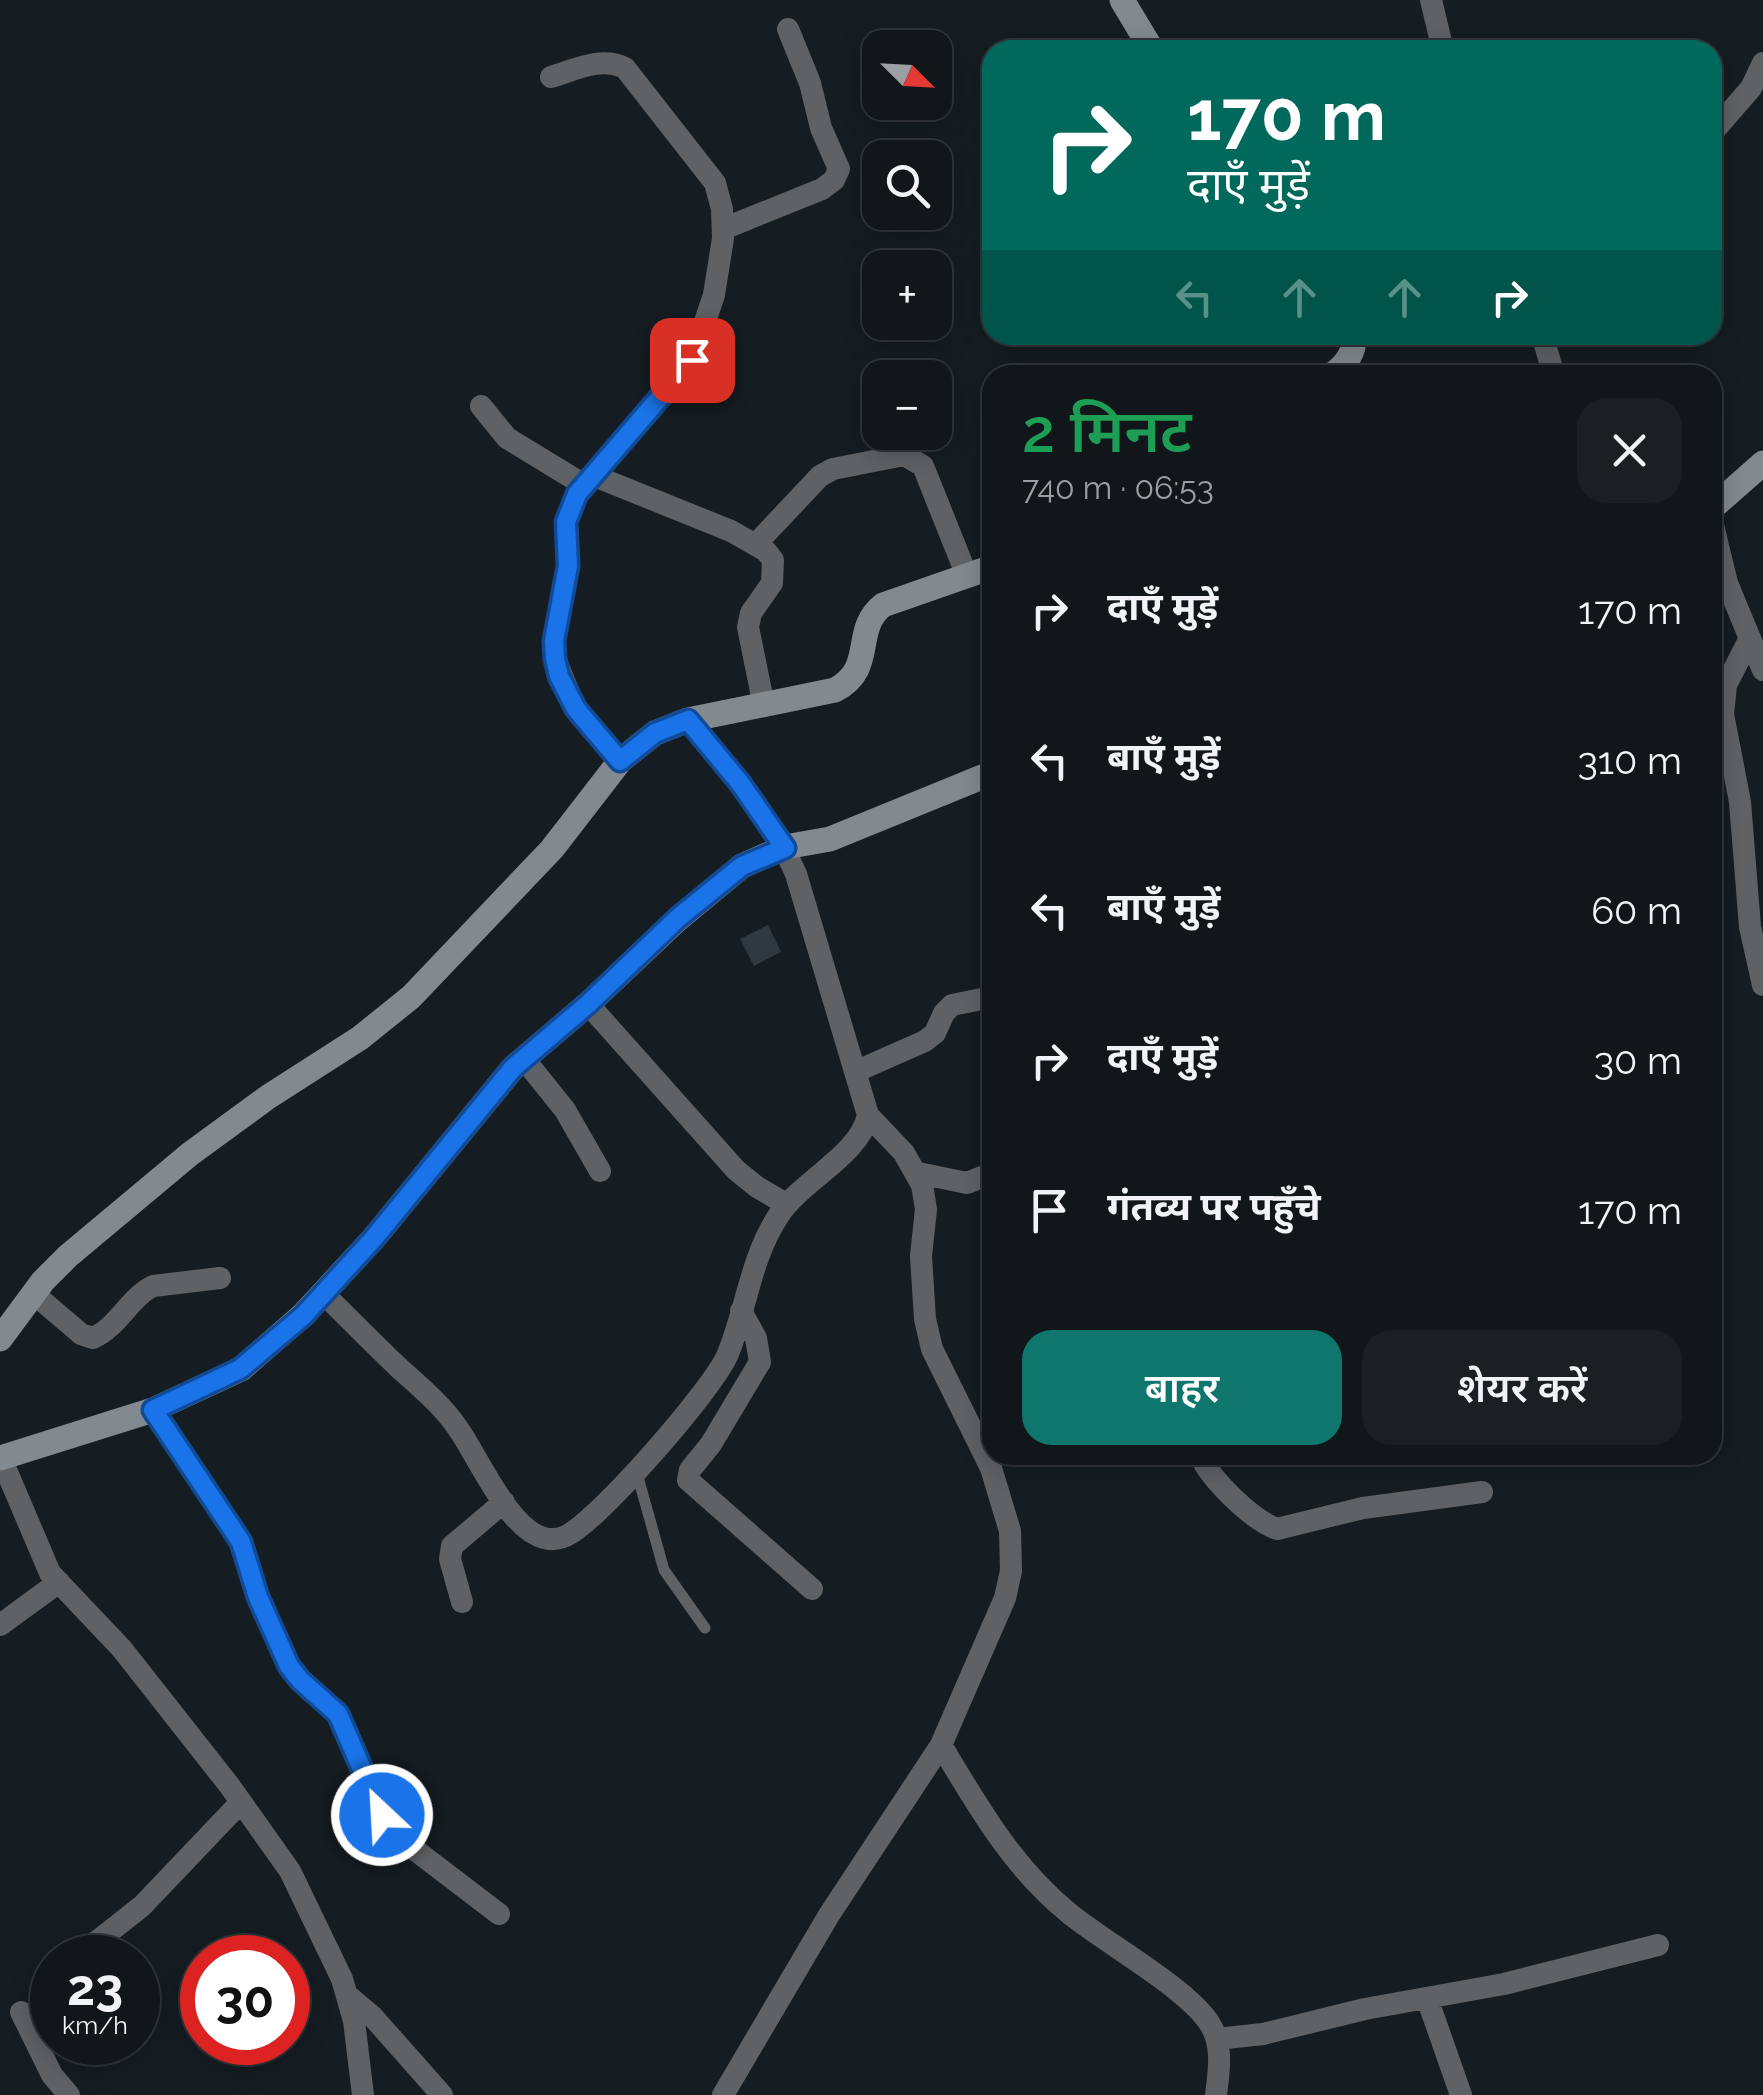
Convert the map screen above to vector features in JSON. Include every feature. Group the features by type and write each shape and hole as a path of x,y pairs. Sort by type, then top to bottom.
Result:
{"street":[{"path":"1122,0 1146,40"},
{"path":"1431,0 1441,40"},
{"path":"723,230 822,189 834,180 839,169 788,29"},
{"path":"550,77 600,62 625,68 715,184 722,208 723,230 714,295 692,360 588,480 569,507 566,522 568,566 554,641 555,659 576,709 620,761"},
{"path":"1722,121 1751,88 1763,63"},
{"path":"481,406 507,438 588,480 766,550 773,560 772,583 751,613 748,627 764,706"},
{"path":"756,544 820,476 833,469 904,455 923,466 967,576"},
{"path":"1722,499 1763,464"},
{"path":"1722,562 1763,670"},
{"path":"0,1340 34,1293 68,1256 190,1154 268,1097 360,1038 412,997 552,850 620,761 655,733 688,720 824,693 848,682 857,673 872,614 883,605 982,571"},
{"path":"1750,638 1726,685 1723,714 1740,802 1750,928 1763,985"},
{"path":"323,1293 443,1410 524,1527 553,1539 581,1525 710,1386 727,1355 755,1263 786,1204 855,1142 868,1115 785,848 740,783 688,720"},
{"path":"363,2095 347,1995 322,1932 290,1871 122,1648 58,1582 38,1550 0,1458 153,1410 240,1369 303,1316 524,1059 678,918 742,866 785,848 830,839 982,777"},
{"path":"857,1071 925,1042 952,1005 982,999"},
{"path":"588,1004 734,1167 756,1188 786,1204"},
{"path":"524,1059 566,1110 600,1171"},
{"path":"868,1115 918,1173 926,1209 922,1294 932,1348 982,1450"},
{"path":"918,1173 958,1182 982,1180"},
{"path":"34,1293 81,1334 93,1338 153,1286 220,1278"},
{"path":"741,1311 756,1338 760,1362 711,1444 690,1470 688,1480 812,1590"},
{"path":"153,1410 241,1542 258,1597 289,1666 338,1714 382,1815 402,1840 499,1914"},
{"path":"723,2095 829,1916 941,1745 1005,1598 1012,1555 1010,1531 990,1465"},
{"path":"1207,1465 1221,1485 1265,1524 1277,1529 1363,1508 1482,1492"},
{"path":"462,1602 450,1559 452,1546 504,1502"},
{"path":"0,1624 58,1582"},
{"path":"941,1745 992,1830 1030,1878 1102,1940 1192,2004 1209,2022 1221,2062 1216,2095"},
{"path":"105,1935 142,1906 241,1802"},
{"path":"1217,2039 1263,2034 1365,2009 1504,1984 1658,1945"},
{"path":"347,1995 373,2017 442,2095"},
{"path":"1427,1998 1461,2095"},
{"path":"20,2012 52,2075 69,2095"}],"lane":[{"path":"636,1470 664,1570 705,1628"}],"building":[{"path":"768,925 781,952 754,966 740,939"}],"route":[{"path":"382,1815 338,1714 289,1666 258,1597 241,1542 153,1410 240,1369 303,1316 416,1189 513,1068 588,1004 678,918 742,866 785,848 740,783 688,720 655,733 620,761 576,709 555,659 554,641 568,566 569,507 613,448 653,408 692,360"}]}
